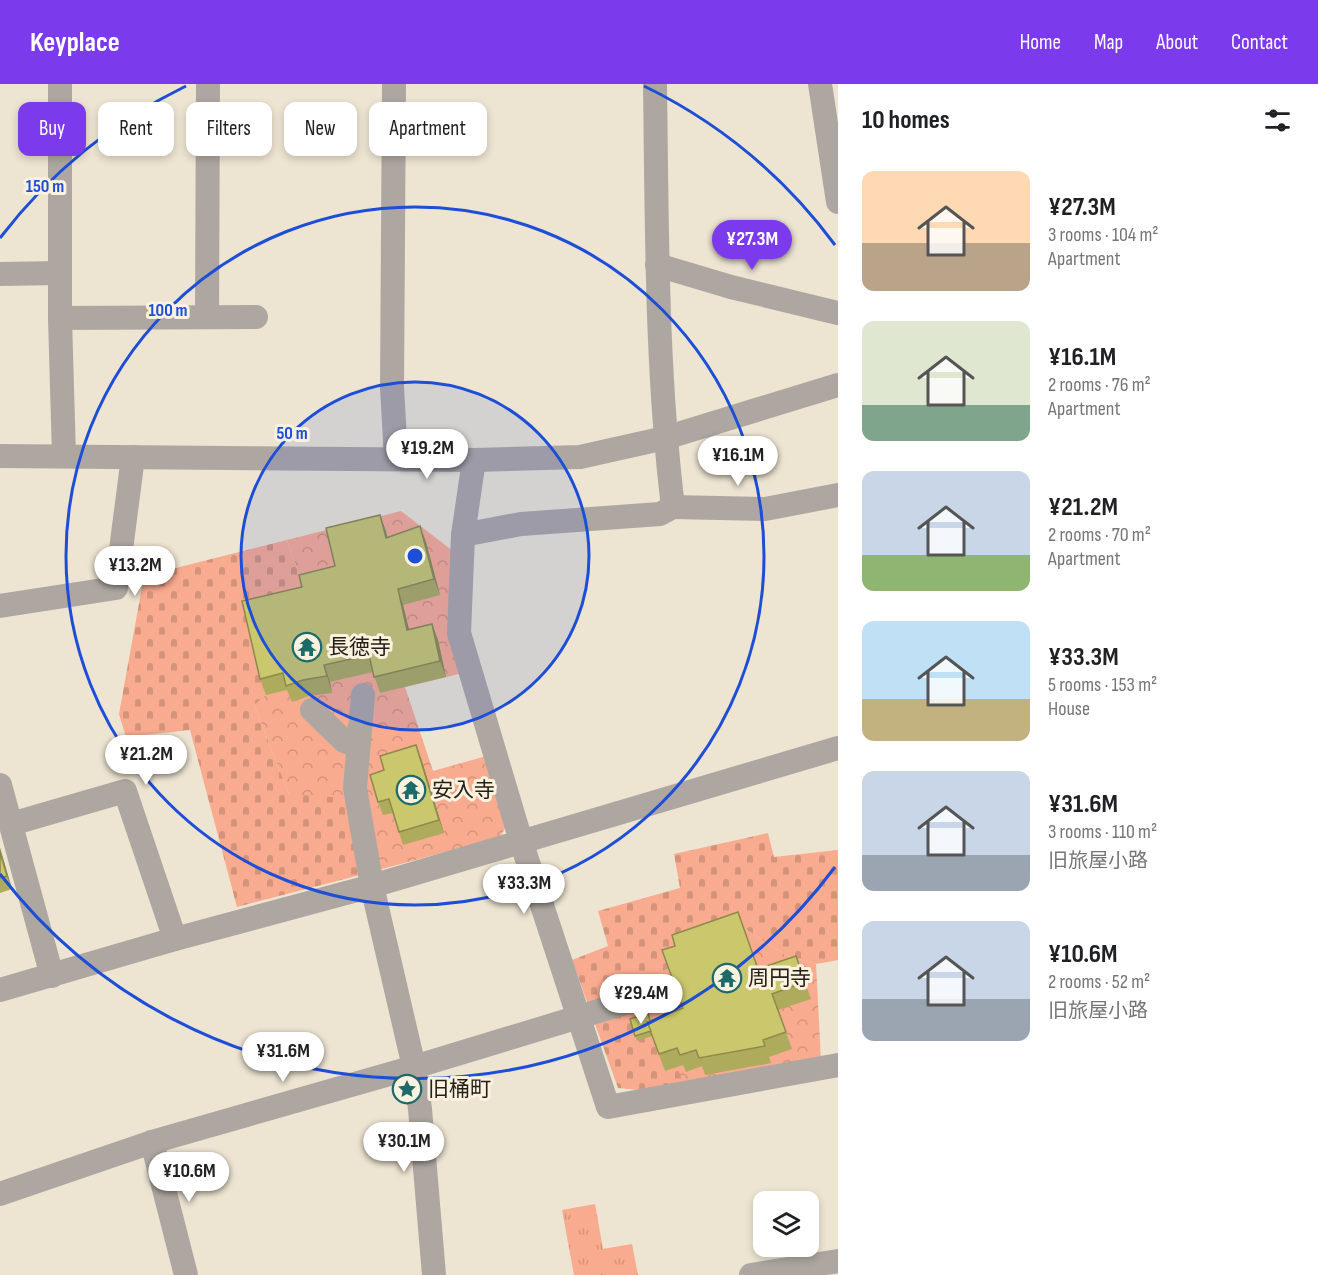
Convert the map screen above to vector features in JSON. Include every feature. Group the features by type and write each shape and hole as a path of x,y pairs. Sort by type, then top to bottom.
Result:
{"street":[{"path":"60,84 60,318 64,456"},
{"path":"207,317 208,84"},
{"path":"394,84 393,387 396,459"},
{"path":"656,84 657,265 665,438 674,507"},
{"path":"820,84 838,202"},
{"path":"657,265 731,287 838,313"},
{"path":"0,274 60,273"},
{"path":"60,318 256,317"},
{"path":"0,456 474,460 580,457 665,438 838,385"},
{"path":"0,606 116,588 133,457"},
{"path":"474,460 463,535 459,633 521,841 608,1107 838,1065"},
{"path":"463,535 521,524 660,514 674,507 765,509 838,495"},
{"path":"363,695 355,788 372,886 414,1067 420,1109 434,1275"},
{"path":"312,710 344,741 358,746"},
{"path":"0,990 175,939 372,886 838,748"},
{"path":"0,785 52,976"},
{"path":"10,824 125,791 175,939"},
{"path":"0,1194 152,1143 658,993"},
{"path":"152,1143 186,1275"},
{"path":"751,1275 838,1261"}],"green space":[{"path":"401,511 462,558 463,673 405,687 433,771 490,755 508,823 500,837 364,874 289,794 254,705 305,591 287,540"},
{"path":"287,540 305,591 248,617 266,695 254,705 289,794 344,798 364,874 237,907 190,730 126,737 119,714 144,576"},
{"path":"768,833 774,857 838,850 838,960 816,964 787,956 744,928 649,979 667,1033 665,1071 678,1069 683,1084 649,1091 618,1088 572,960 608,946 598,911 680,888 674,854"},
{"path":"744,928 787,956 816,964 821,1061 683,1084 665,1071 649,979"},
{"path":"595,1204 603,1249 632,1244 638,1275 574,1275 562,1210"}],"building":[{"path":"380,515 386,538 420,526 434,579 398,589 407,630 432,624 440,661 374,677 369,655 324,665 327,676 303,680 286,686 283,673 260,679 242,601 302,587 299,575 335,566 326,528"},
{"path":"416,745 439,820 399,832 389,799 378,802 370,775 384,770 380,756"},
{"path":"0,852 7,876 0,878"},
{"path":"738,912 758,969 796,956 805,982 772,994 786,1032 763,1040 765,1046 699,1058 696,1050 680,1055 677,1048 659,1054 647,1022 683,1008 662,950 675,946 672,935"},
{"path":"648,1013 650,1021 647,1022 651,1031 635,1036 630,1019"}],"place":[{"name":"長徳寺","path":"307,647"},
{"name":"安入寺","path":"411,790"},
{"name":"周円寺","path":"727,978"},
{"name":"旧桶町","path":"407,1089"}]}
